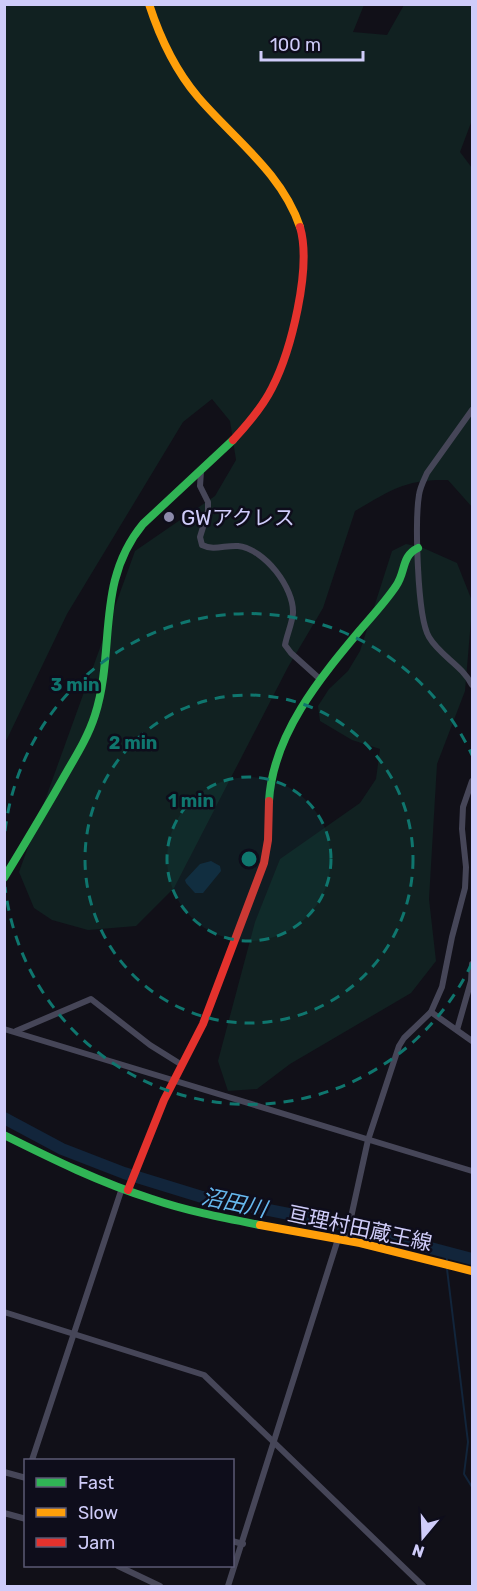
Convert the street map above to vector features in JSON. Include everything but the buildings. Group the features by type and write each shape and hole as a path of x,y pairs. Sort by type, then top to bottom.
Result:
{"street":[{"path":"4,878 56,792 95,715 103,680 112,590 118,564 131,540 152,515 201,471 254,416 272,389 287,352 302,279 304,247 301,227 291,203 276,182 197,96 179,72 163,42 149,4"},
{"path":"472,410 422,483 419,495 418,548 425,630 431,640 464,672 472,685"},
{"path":"201,471 200,486 208,502 208,511 200,537 202,545 208,548 238,546 252,550 280,575 292,603 293,615 285,645 321,680"},
{"path":"33,1459 73,1334 125,1189 156,1118 203,1024 264,863 267,853 269,793 282,744 321,680 401,580 406,555 409,551 418,548"},
{"path":"228,1587 273,1443 342,1239 368,1140 399,1046 404,1038 431,1012 442,987 452,937 462,903 466,867 462,829 463,807 472,781"},
{"path":"457,1030 471,981 472,964"},
{"path":"14,1032 91,999 142,1040 182,1065"},
{"path":"431,1012 472,1041"},
{"path":"4,1029 472,1171"},
{"name":"亘理村田蔵王線","path":"4,1135 125,1189 199,1213 342,1239 472,1271"},
{"path":"4,1312 204,1375 423,1587"},
{"path":"4,1472 24,1477"},
{"path":"4,1513 24,1519"},
{"path":"234,1542 243,1544"},
{"path":"120,1567 160,1587"}],"shaded area":[{"path":"5,5 364,5 353,32 387,35 404,5 472,5 472,120 460,152 472,168 472,507 448,480 433,480 399,487 355,511 323,608 288,667 174,888 136,926 88,930 52,920 34,908 19,872 135,551 215,496 236,460 230,421 212,399 183,422 67,614 5,741"},
{"path":"406,544 421,547 457,563 472,601 465,691 437,764 429,899 436,961 411,993 290,1064 257,1089 228,1091 218,1061 255,922 280,859 360,803 376,779 380,749 352,740 320,721 318,706 329,689 348,671 360,651 392,551"}],"water":[{"path":"211,861 220,866 221,871 203,893 195,893 185,880 200,864"}],"waterway":[{"name":"沼田川","path":"4,1118 62,1149 124,1173 202,1197 340,1224 472,1259"},
{"name":"沼田川","path":"446,1252 447,1260"},
{"path":"447,1269 468,1442 464,1474 472,1487"}],"traffic: fast":[{"path":"4,878 93,722 105,665 112,593 118,569 128,546 143,524 233,440"},
{"path":"269,801 272,776 279,753 301,708 330,667 392,592 399,581 406,560 418,548"},
{"path":"4,1135 77,1170 133,1193 192,1211 260,1225"}],"traffic: slow":[{"path":"149,4 163,41 182,76 198,97 269,173 282,190 300,227"},
{"path":"260,1225 360,1243 472,1271"}],"traffic: jam":[{"path":"233,440 254,416 268,395 286,353 298,309 301,286 303,244 300,227"},
{"path":"128,1190 164,1100 203,1024 264,863 268,840 269,801"}],"place":[{"name":"GWアクレス","path":"169,517"}]}
